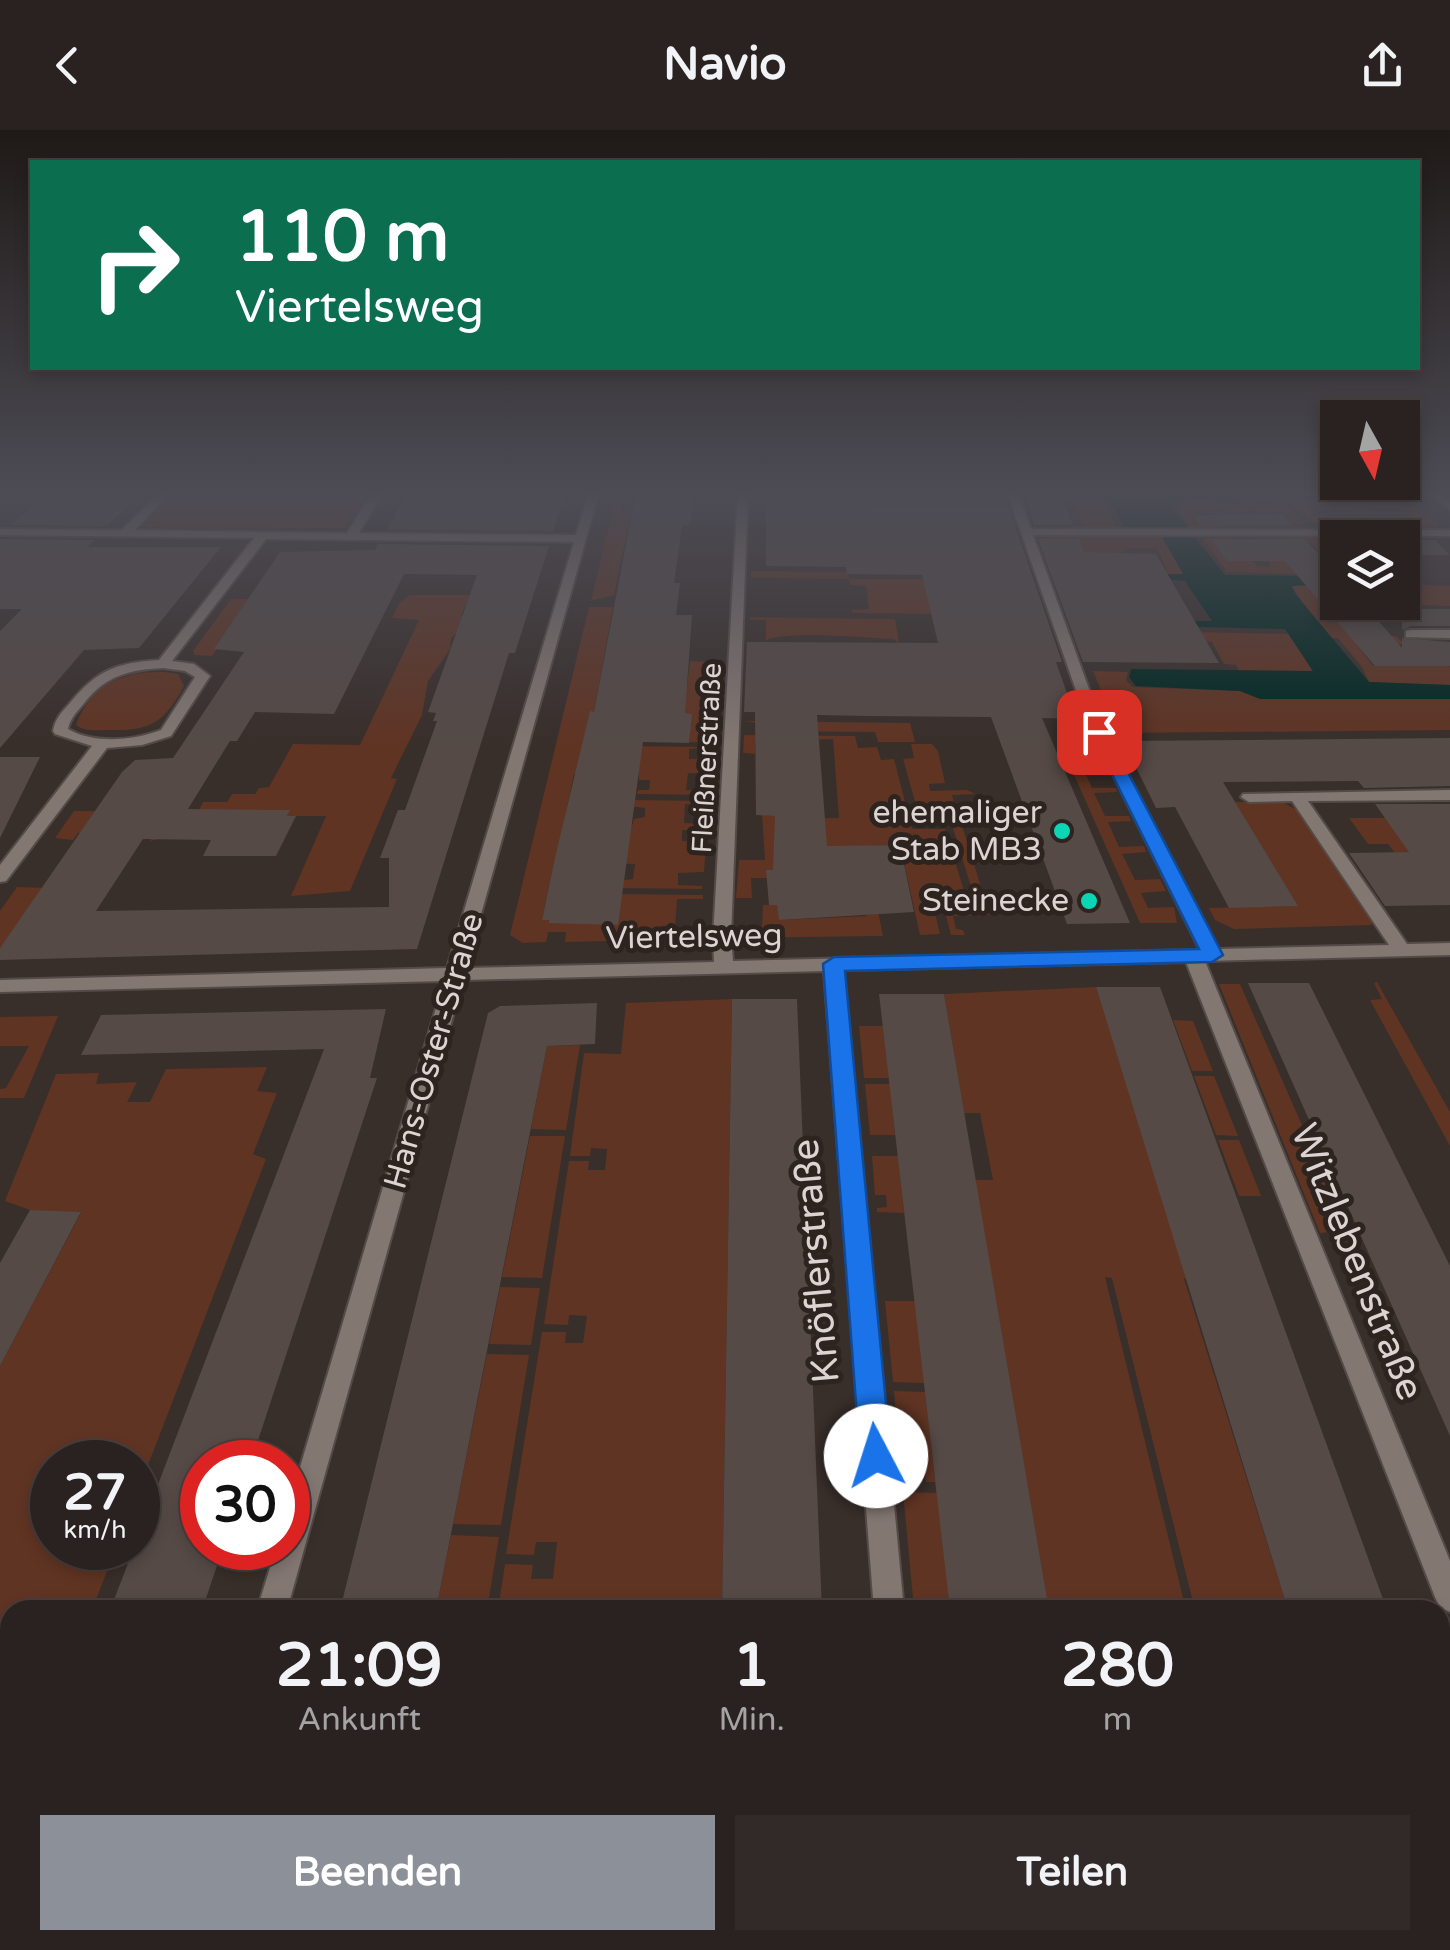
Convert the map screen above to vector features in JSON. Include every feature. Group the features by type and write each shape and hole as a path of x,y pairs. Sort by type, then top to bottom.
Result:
{"street":[{"path":"163,664 230,577"},
{"name":"Hans-Oster-Straße","path":"275,1600 569,577"},
{"name":"Fleißnerstraße","path":"724,966 722,938 739,577"},
{"name":"Witzlebenstraße","path":"1041,577 1094,722 1203,955 1450,1597"},
{"path":"1411,634 1450,634"},
{"path":"163,664 195,670 203,681 166,732 135,741 104,741 69,737 60,731 61,724 106,672 163,664"},
{"path":"0,877 104,741"},
{"path":"1249,797 1450,795"},
{"path":"1296,796 1402,950"},
{"name":"Viertelsweg","path":"0,986 1450,950"},
{"name":"Knöflerstraße","path":"834,964 888,1600"}],"shaded area":[{"path":"597,577 618,577 614,595 591,601"},
{"path":"751,578 924,579 931,614 852,613 851,610 869,609 866,586 850,585 849,579"},
{"path":"1310,585 1320,591 1320,620 1355,620 1370,636 1396,636 1404,644 1356,644 1373,666 1433,666 1443,661 1450,667 1450,685 1369,682 1362,667 1338,638 1329,638 1291,586"},
{"path":"1420,585 1450,586 1450,606 1420,605"},
{"path":"410,595 482,595 479,604 466,604 461,616 474,616 451,638 450,649 428,681 422,715 391,778 397,779 350,891 291,896 326,816 287,816 289,810 150,841 157,830 78,833 73,840 55,838 74,811 198,812 203,802 227,802 232,794 255,794 259,788 269,787 293,744 360,745 419,620 392,618 400,602"},
{"path":"231,599 251,599 212,656 195,655 193,651"},
{"path":"589,607 613,607 594,712 590,712 584,741 619,746 712,747 689,749 689,759 711,759 710,773 688,773 686,790 709,791 709,795 637,794 638,790 649,790 650,780 639,780 639,772 574,774 564,822 632,826 634,819 645,817 645,808 629,806 630,800 709,801 685,804 684,823 707,824 707,830 682,830 682,841 706,842 704,872 678,873 678,885 702,889 616,888 624,880 633,879 635,864 554,862 542,919 618,924 616,894 703,895 703,899 677,899 675,927 687,928 686,939 565,942 566,932 548,932 546,942 523,943 510,935"},
{"path":"750,617 895,619 899,643 893,639 825,636 787,636 766,641 766,620"},
{"path":"1148,631 1289,634 1313,672 1239,671 1236,665 1224,664 1212,642"},
{"path":"690,661 717,662 713,742 689,742 691,714 640,713 643,686 687,687"},
{"path":"1093,671 1128,672 1126,680 1133,687 1241,691 1260,699 1450,699 1450,730 1119,733"},
{"path":"136,674 178,674 184,686 154,723 122,730 91,730 76,725 90,699 111,682"},
{"path":"744,721 910,723 915,742 878,742 875,732 766,731 765,724"},
{"path":"1086,728 1088,733 1067,735 1076,755 1099,755 1104,765 1082,766 1092,788 1116,788 1117,792 1094,793 1105,816 1129,816 1131,821 1108,822 1119,847 1144,846 1146,852 1122,854 1135,880 1160,879 1166,891 1141,893 1148,908 1174,907 1177,923 1140,923 1058,739 1063,733"},
{"path":"744,735 855,736 858,748 877,747 881,760 894,759 912,829 945,829 968,904 933,905 940,934 920,935 900,845 872,845 866,852 883,936 733,938 733,927 762,928 763,905 777,905 780,920 867,916 863,901 766,870 767,878 751,878 752,898 736,898 739,860 765,860 762,815 775,819 839,818 833,739 755,742 755,754 743,753"},
{"path":"911,744 932,744 938,751 945,783 929,784 930,791 967,790 975,794 952,795 957,813 968,813 970,819 960,820 972,857 982,857 984,863 974,864 989,915 953,916 956,929 963,930 965,935 951,935 944,908 977,906 951,822 921,823 903,759 914,758"},
{"path":"1235,802 1284,803 1299,811 1372,920 1371,925 1234,929 1215,920 1209,908 1297,906"},
{"path":"1349,818 1407,818 1446,851 1394,852 1388,844 1368,844"},
{"path":"17,887 53,888 0,948 0,911"},
{"path":"1377,982 1450,1112 1450,1146 1370,1000 1382,999 1374,983"},
{"path":"1219,984 1240,984 1348,1230 1320,1233"},
{"path":"1096,987 1285,1600 1192,1600 1112,1278 1105,1277 1184,1600 1047,1600 975,1180 993,1180 980,1113 964,1113 944,994"},
{"path":"732,999 722,1600 500,1600 505,1564 533,1565 531,1579 553,1579 557,1542 536,1542 534,1555 506,1554 542,1332 566,1332 565,1343 583,1343 587,1316 569,1315 568,1325 544,1324 569,1161 589,1161 588,1170 605,1170 607,1149 591,1148 590,1156 570,1156 584,1053 621,1054 626,1003"},
{"path":"58,1016 24,1098 0,1098 0,1089 6,1088 29,1046 0,1046 0,1017"},
{"path":"1173,1020 1193,1021 1213,1071 1192,1071"},
{"path":"859,1026 883,1026 889,1078 864,1078"},
{"path":"580,1045 566,1130 531,1129 547,1046"},
{"path":"267,1067 257,1091 277,1093 253,1154 266,1159 158,1440 30,1440 30,1570 107,1570 96,1600 0,1600 0,1366 81,1213 30,1210 5,1201 56,1074 99,1073 96,1084 137,1082 127,1102 150,1102 166,1069"},
{"path":"1194,1076 1214,1076 1238,1136 1216,1135"},
{"path":"865,1084 890,1084 895,1135 870,1135"},
{"path":"530,1136 565,1136 542,1278 502,1277"},
{"path":"1218,1140 1239,1140 1261,1196 1239,1196"},
{"path":"872,1156 898,1156 904,1213 877,1212 877,1208 887,1207 886,1195 875,1195"},
{"path":"500,1287 540,1288 531,1345 489,1344"},
{"path":"885,1301 915,1301 924,1383 893,1382"},
{"path":"487,1354 529,1355 501,1525 453,1524"},
{"path":"894,1391 925,1392 935,1482 926,1482 923,1461 900,1460 898,1433 911,1432 908,1413 896,1413"},
{"path":"903,1492 937,1493 949,1598 913,1598"},
{"path":"451,1535 499,1537 489,1600 438,1600"}],"water":[{"path":"1146,577 1304,577 1310,585 1292,586 1296,595 1369,682 1450,685 1450,699 1260,699 1240,691 1136,686 1129,677 1131,669 1313,671 1285,629 1152,626 1149,621 1212,621 1185,581"}],"building":[{"path":"0,577 197,577 139,648 84,650 0,748 0,631 22,609 0,609"},
{"path":"263,577 403,577 334,714 255,712 237,741 230,741 188,809 290,810 287,816 296,816 276,856 203,856 211,840 143,839 96,911 389,907 389,858 380,858 398,810 405,810 437,721 433,721 436,713 428,712 476,577 539,577 515,653 509,653 417,949 0,960 0,948 122,772 135,760 173,758 244,652 214,649"},
{"path":"620,577 675,577 674,583 680,583 676,615 692,615 685,713 692,714 689,743 643,742 618,925 549,923 542,920 554,862 590,711 594,712"},
{"path":"922,577 1033,577 1062,662 1056,662 1076,719 1042,718 1130,923 1067,924 991,717 817,715 827,846 900,845 914,912 779,920 777,905 769,905 766,870 773,870 775,816 756,815 755,712 744,712 747,642 938,643"},
{"path":"1052,577 1169,577 1219,663 1083,662"},
{"path":"1299,577 1320,577 1320,602"},
{"path":"1420,609 1450,609 1450,626 1411,626 1402,630 1402,620 1420,620"},
{"path":"1336,620 1378,620 1402,648 1402,638 1450,642 1450,666 1375,666"},
{"path":"1450,738 1450,786 1364,788 1358,781 1223,782 1298,906 1229,908 1175,807 1156,808 1123,741"},
{"path":"0,757 40,757 0,838"},
{"path":"1375,804 1450,804 1450,905 1385,906 1349,853 1409,852"},
{"path":"1248,983 1309,983 1450,1266 1450,1436"},
{"path":"1096,987 1160,987 1383,1600 1285,1600"},
{"path":"879,994 944,994 1047,1600 949,1600"},
{"path":"732,999 797,999 822,1600 722,1600"},
{"path":"597,1003 595,1044 547,1046 438,1600 342,1600 488,1013 500,1006"},
{"path":"386,1009 370,1078 377,1078 258,1440 180,1440 180,1570 216,1570 205,1600 114,1600 125,1570 160,1570 160,1479 324,1049 81,1055 101,1015"},
{"path":"30,1210 81,1212 0,1366 0,1263"}],"place":[{"name":"ehemaliger Stab MB3","path":"1062,831"},
{"name":"Steinecke","path":"1089,901"}],"route":[{"path":"876,1456 834,964 1212,955 1099,732"}]}
